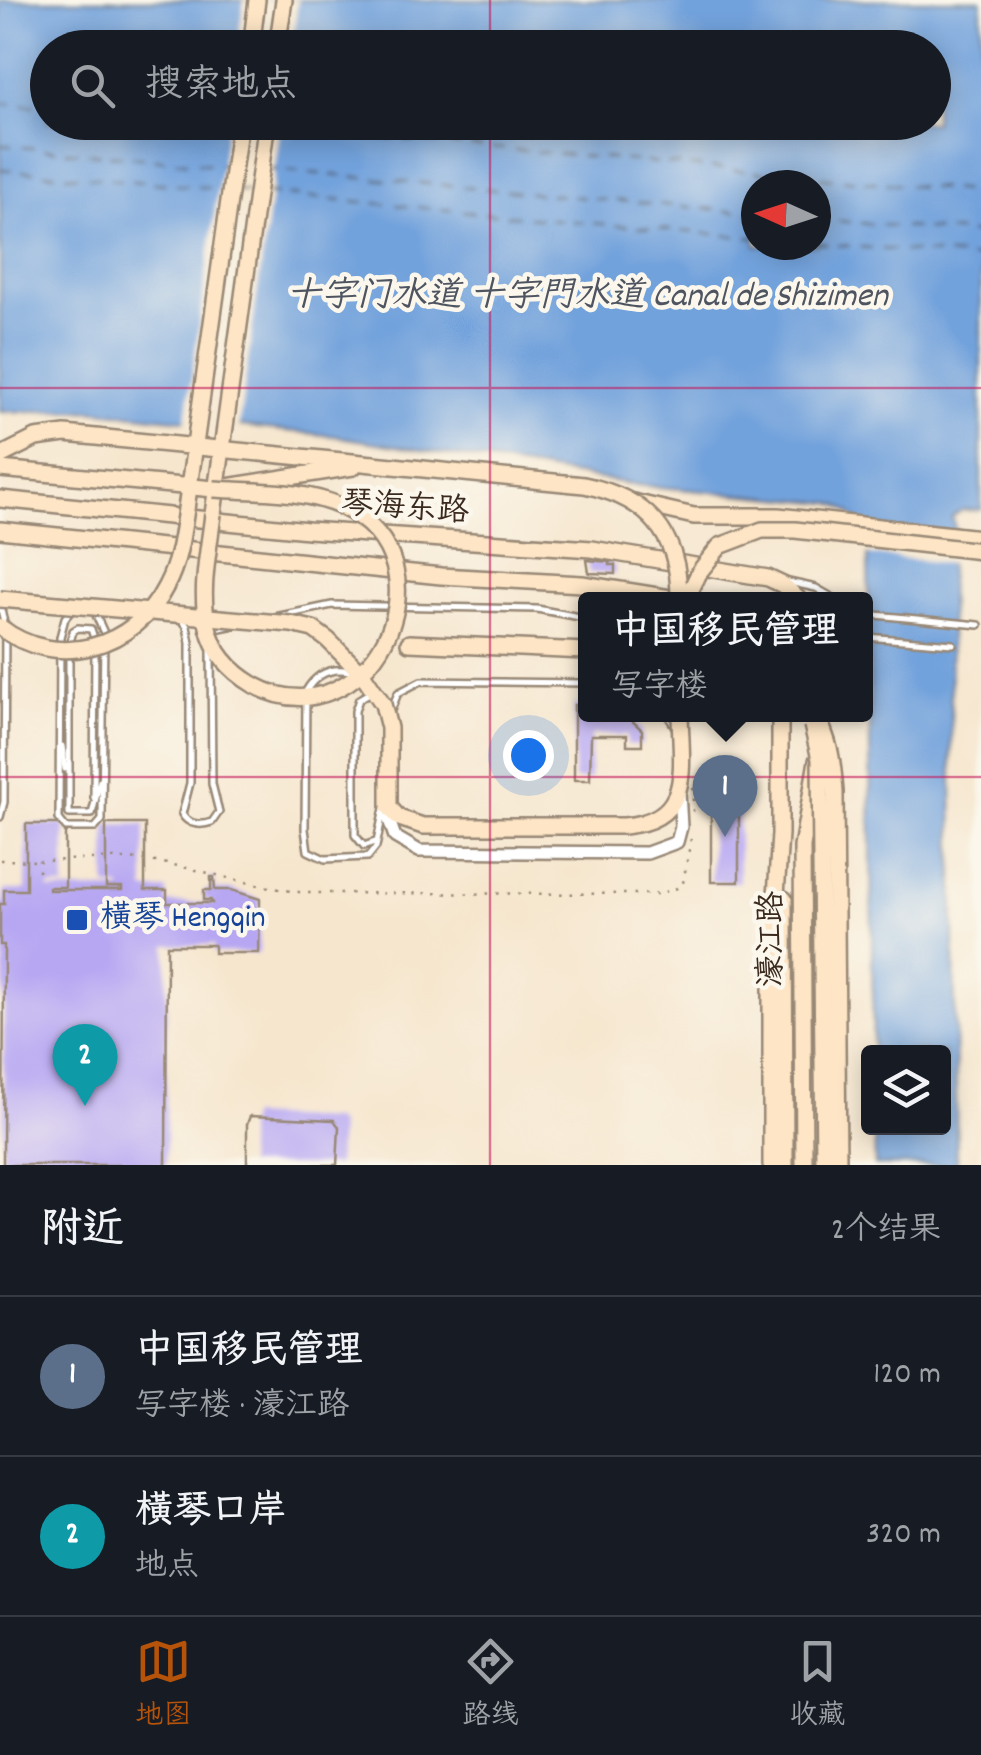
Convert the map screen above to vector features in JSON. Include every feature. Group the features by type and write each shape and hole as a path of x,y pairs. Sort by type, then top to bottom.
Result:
{"main road":[{"path":"253,30 257,0"},
{"path":"280,30 284,0"},
{"path":"0,627 35,646 85,649 115,639 132,628 165,590 183,531 237,140"},
{"path":"0,468 214,489 230,490 246,491 262,492 294,495 342,507 374,532 393,562 398,605 383,648 360,674 332,690 276,694 238,675 217,651 208,632 206,571 216,494 218,475 265,140"},
{"path":"234,163 261,166"},
{"path":"0,456 36,438 65,434 584,484 633,502 694,516 778,516 981,538"},
{"path":"214,489 373,464"},
{"name":"琴海东路","path":"0,499 326,532 592,550 768,578 790,592"},
{"path":"633,502 656,522 673,549 681,592"},
{"name":"琴海东路","path":"0,530 441,576 566,582 631,592"},
{"path":"688,592 720,546 762,530 794,530 981,551"},
{"path":"0,602 314,629 364,676 378,695 390,728 389,802 398,818 423,826 624,826 659,818 686,786 678,722"},
{"path":"409,644 578,652"},
{"path":"771,1165 771,972 780,834 780,722"},
{"path":"810,722 820,759 824,1165"},
{"path":"820,722 833,760 835,792 838,1165"},
{"name":"濠江路","path":"785,1165 802,848 824,722"},
{"path":"780,834 793,961"},
{"name":"濠江路","path":"793,961 804,1165"}],"street":[{"path":"389,802 389,820 395,837 420,851 647,853 676,842 686,786"}],"lane":[{"path":"768,578 823,592"},
{"path":"0,602 5,627 4,802 0,817"},
{"path":"175,615 187,626 190,643 190,783 182,814 192,824 212,822 219,812 212,784 212,643 216,627 221,624 332,605 537,609 578,617"},
{"path":"83,608 100,618 104,632 101,824 95,828 62,826 58,818 60,725 60,637 65,618 83,608"},
{"path":"873,616 979,625"},
{"path":"83,627 91,629 96,641 94,798 92,814 73,816 67,809 69,646 72,631 83,627"},
{"path":"873,636 953,644"},
{"path":"364,676 348,670 330,670 311,683 306,692 305,840 311,854 325,859 364,858 374,851 389,802"},
{"path":"390,728 394,700 413,683 578,683"},
{"path":"378,695 370,692 362,696 355,711 355,835 364,846 378,840"},
{"path":"60,725 68,792"},
{"path":"94,798 103,772"}],"path":[{"path":"0,860 151,861 255,886 321,894 669,892 684,883 692,850 686,786"},
{"path":"39,860 39,872"}],"water":[{"name":"十字门水道 十字門水道 Canal de Shizimen","path":"0,0 981,0 981,510 962,510 952,517 957,536 949,546 957,1165 875,1165 874,1135 951,1135 951,1045 873,1045 870,722 873,722 873,592 868,592 868,548 852,514 831,503 637,485 334,436 89,410 0,412"}],"pier":[{"path":"244,0 298,0 294,30 240,30"},
{"path":"225,140 279,140 238,431 185,426"},
{"path":"861,538 954,546 954,564 863,554"}],"building":[{"path":"587,560 610,562 615,565 615,574 589,573"},
{"path":"574,705 578,705 578,722 634,722 642,730 642,745 627,745 627,735 591,735 590,780 574,780"},
{"path":"711,793 739,793 739,882 711,882"},
{"path":"26,824 65,824 65,887 49,890 122,890 106,887 106,824 145,824 145,890 167,890 167,903 212,903 204,900 204,890 211,890 214,877 215,890 231,890 260,899 259,953 214,953 214,945 167,945 166,1165 3,1165 4,945 0,945 0,904 4,904 4,890 26,890"},
{"path":"250,1116 334,1120 339,1127 337,1165 247,1165"}],"ferry route":[{"path":"0,103 30,106"},
{"path":"406,140 981,192"},
{"path":"0,145 228,166"},
{"path":"0,169 222,189"},
{"path":"265,169 741,212"},
{"path":"235,190 252,192"},
{"path":"265,193 741,237"},
{"path":"831,220 981,234"},
{"path":"831,244 981,258"}],"place":[{"name":"中国移民管理","path":"725,837"},
{"name":"橫琴 Hengqin","path":"77,920"},
{"name":"横琴口岸","path":"85,1106"}]}
